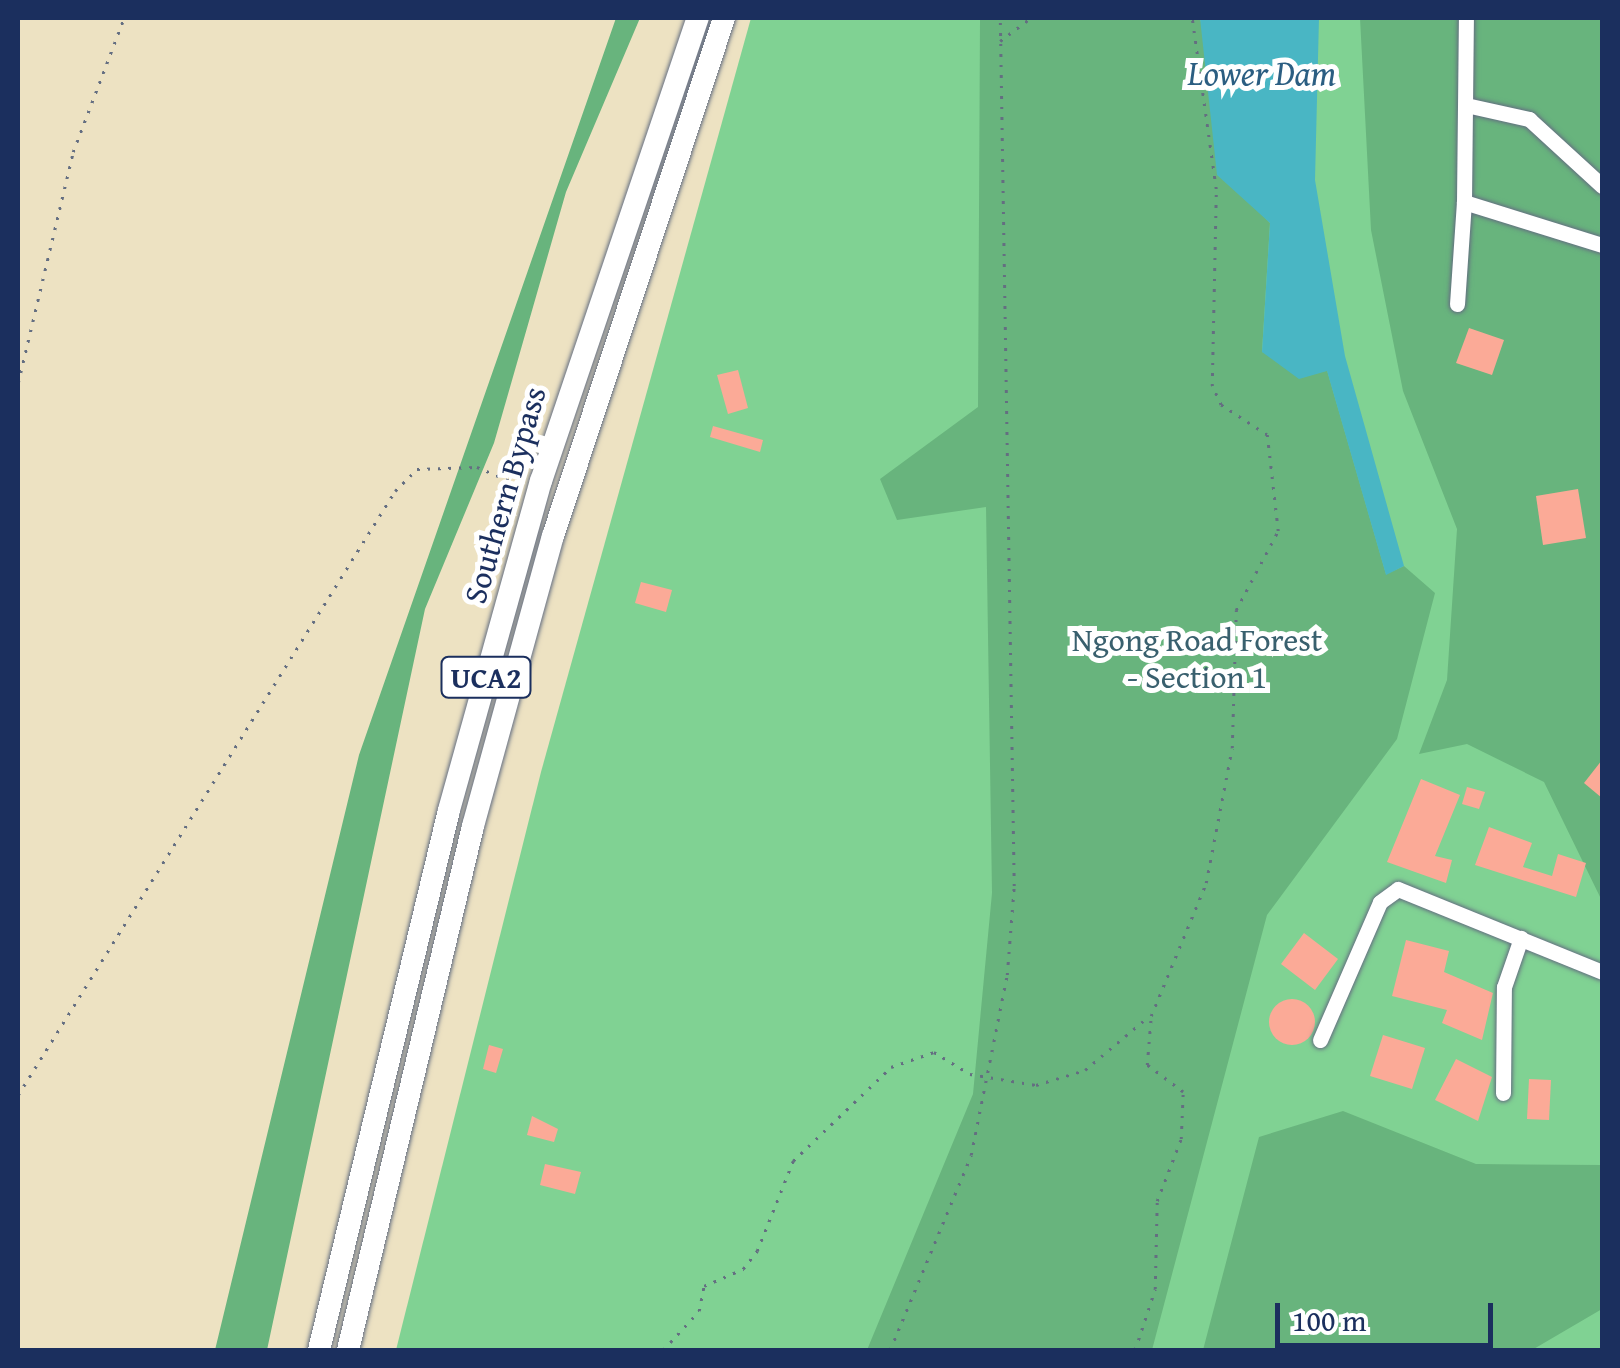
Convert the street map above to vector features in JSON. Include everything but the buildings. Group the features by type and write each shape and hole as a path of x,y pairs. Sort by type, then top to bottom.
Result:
{"highway":[{"name":"Southern Bypass","path":"319,1350 449,810 536,498 698,18"},
{"name":"Southern Bypass","path":"348,1350 473,826 553,536 724,18"}],"street":[{"path":"1456,304 1464,202 1466,18"},
{"path":"1466,105 1529,119 1602,186"},
{"path":"1464,202 1602,246"},
{"path":"1320,1040 1388,892 1430,896 1602,972"},
{"path":"1503,1093 1504,986 1521,938"}],"path":[{"path":"18,384 73,152 124,18"},
{"path":"890,1350 994,1075 1014,886 1000,18"},
{"path":"999,42 1031,18"},
{"path":"1135,1350 1155,1288 1157,1201 1180,1139 1183,1092 1147,1065 1150,1016 1206,883 1232,748 1236,610 1278,531 1267,435 1221,406 1212,386 1216,189 1192,18"},
{"path":"18,1095 394,491 417,469 478,468 536,498"},
{"path":"663,1350 699,1311 704,1286 743,1269 758,1250 793,1162 891,1067 934,1052 970,1074 1036,1085 1084,1070 1150,1016"}],"green space":[{"path":"616,18 640,18 566,192 494,443 425,609 267,1350 215,1350 359,755"},
{"path":"751,18 1602,18 1602,1350 396,1350 541,772"},
{"name":"Ngong Road Forest - Section 1","path":"980,18 1200,18 1240,192 1270,223 1262,352 1327,370 1386,574 1404,566 1435,593 1397,739 1267,915 1152,1350 867,1350 973,1094 992,893 986,507 897,520 880,479 978,407"},
{"path":"1360,18 1602,18 1602,901 1544,782 1467,744 1419,754 1447,680 1457,529 1403,391 1371,230"},
{"path":"1343,1111 1476,1164 1602,1165 1602,1309 1532,1350 1203,1350 1259,1137"}],"water":[{"name":"Lower Dam","path":"1200,18 1319,18 1315,180 1345,356 1404,566 1386,575 1327,371 1299,379 1262,352 1270,223 1217,175"}]}
